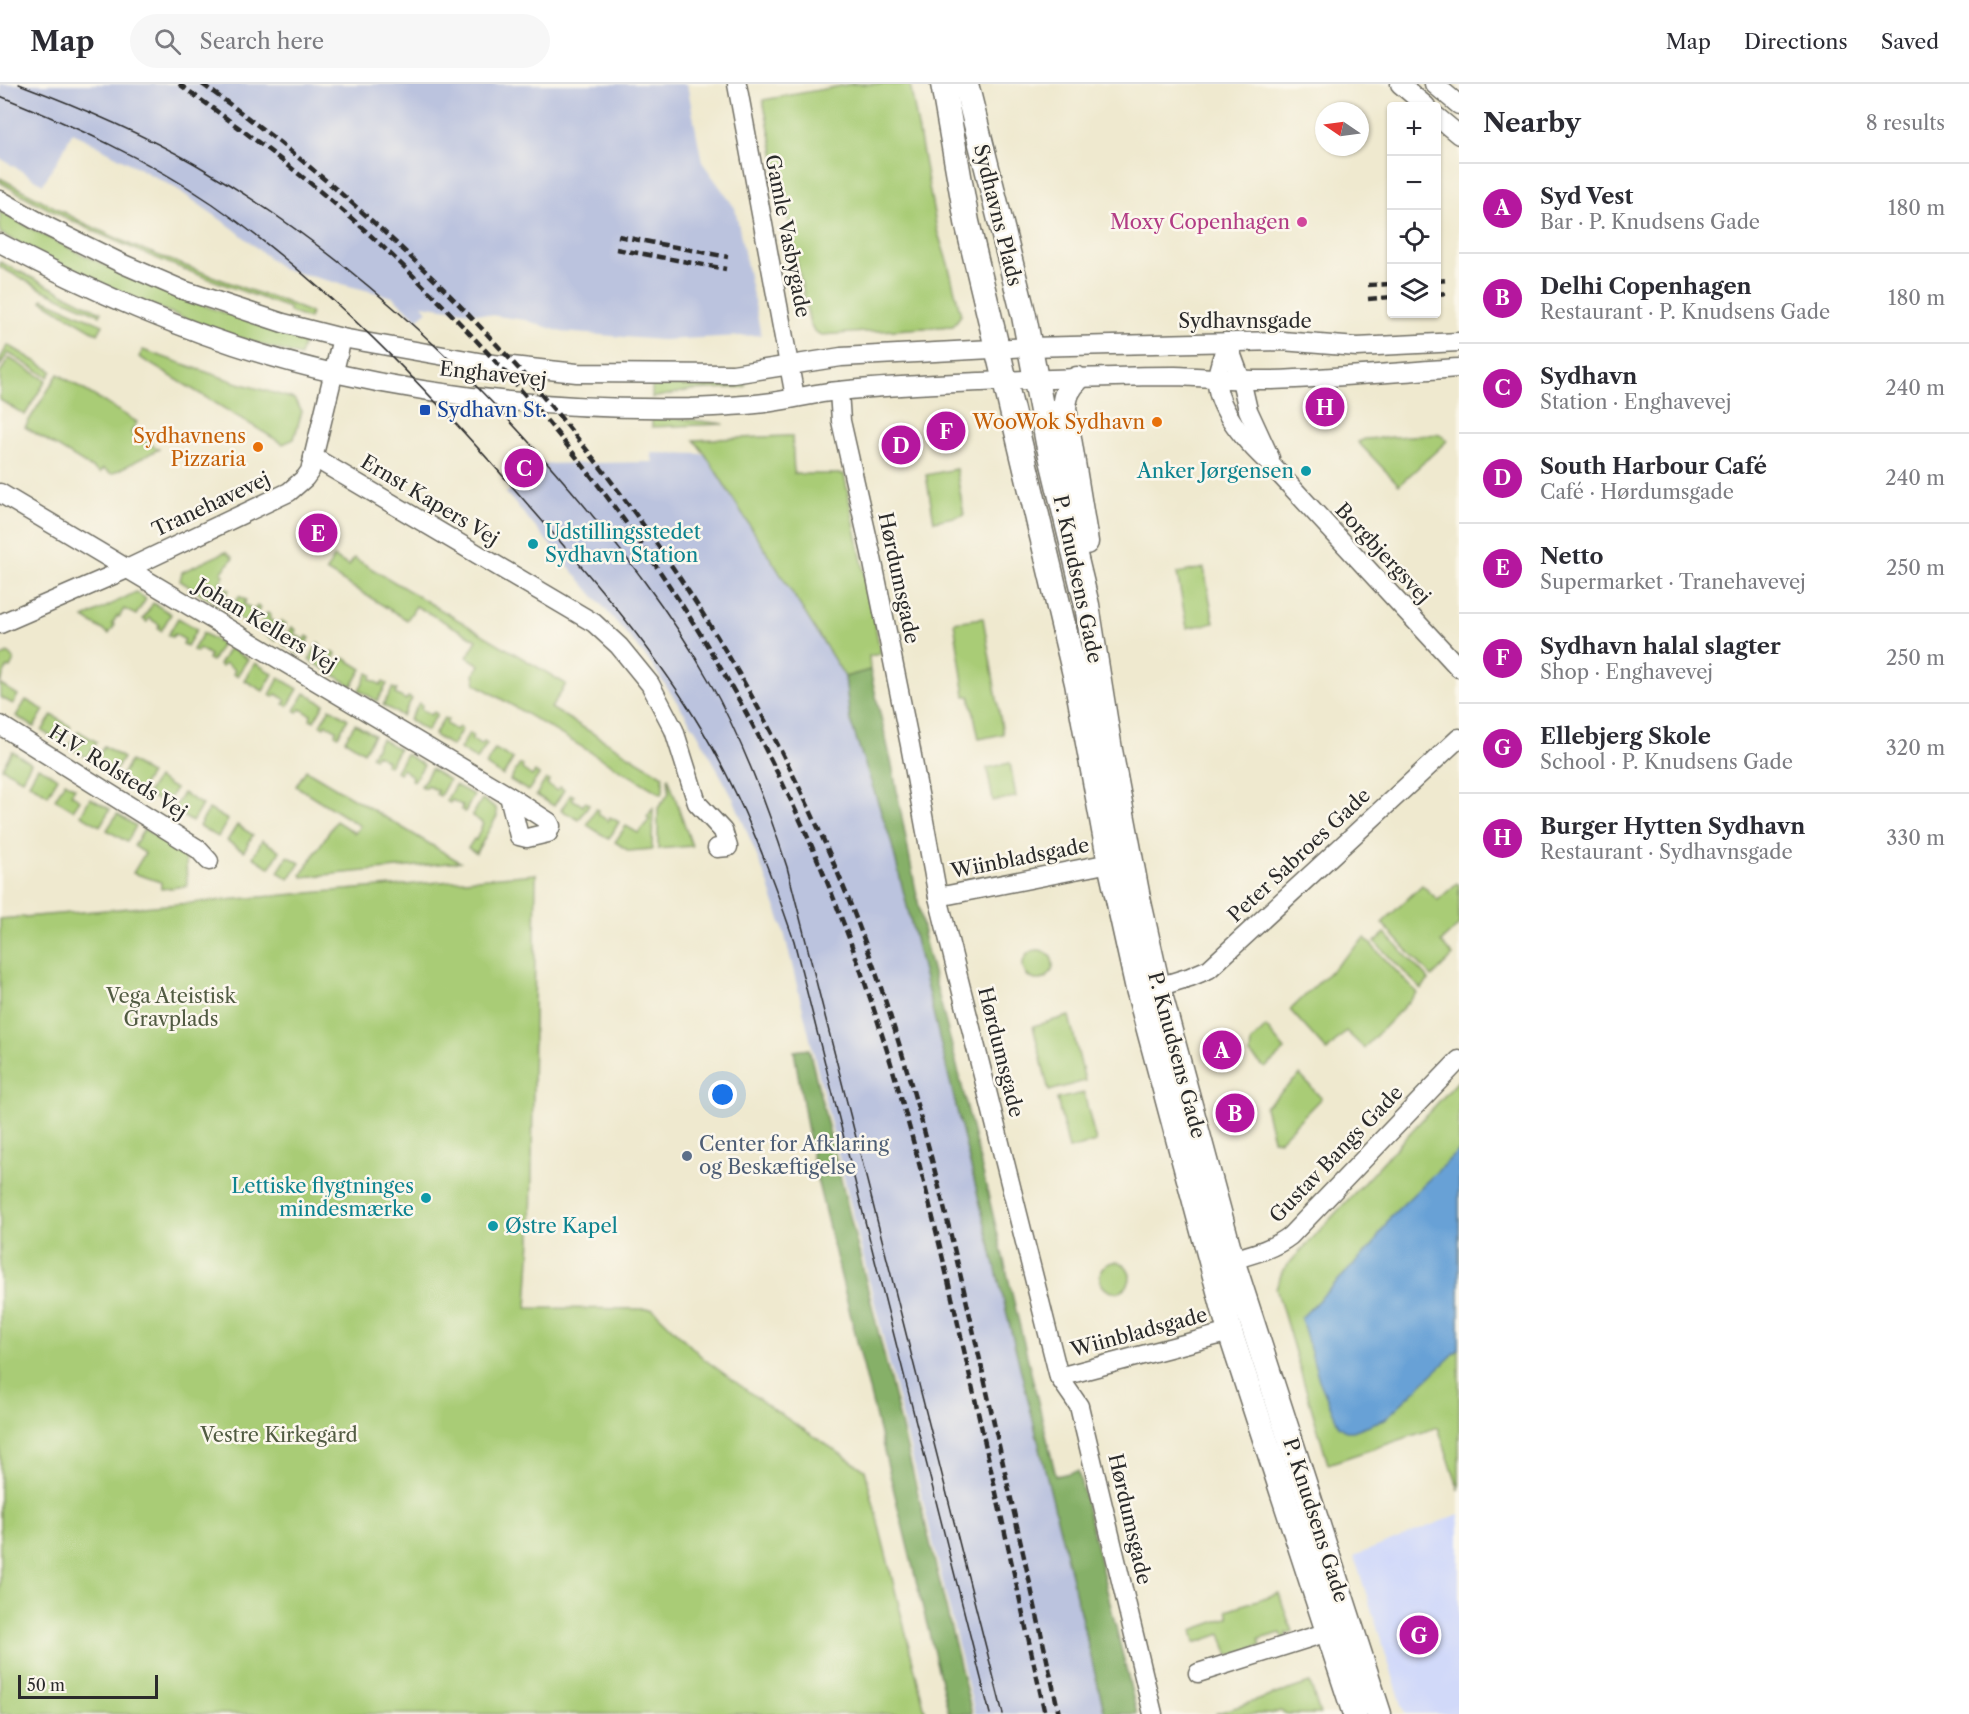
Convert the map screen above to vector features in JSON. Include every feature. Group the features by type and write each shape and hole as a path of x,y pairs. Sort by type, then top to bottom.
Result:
{"main road":[{"name":"Sydhavns Plads","path":"943,84 966,222 1006,381"},
{"name":"Sydhavns Plads","path":"966,84 1024,316 1036,380"},
{"path":"1077,379 1069,387 1065,396 1064,408 1085,539 1087,605"},
{"name":"P. Knudsens Gade","path":"1036,380 1066,521 1087,605 1114,773 1158,987 1232,1260 1379,1714"},
{"name":"P. Knudsens Gade","path":"1006,381 1077,683 1110,863 1138,989 1230,1332 1355,1714"}],"street":[{"name":"Gamle Vasbygade","path":"737,84 795,397"},
{"path":"1400,84 1421,102"},
{"path":"1434,84 1459,105"},
{"path":"1441,119 1459,135"},
{"name":"Enghavevej","path":"0,200 123,264 183,290 260,316 312,332 484,363 577,373 733,374 842,357 998,348"},
{"name":"Enghavevej","path":"0,243 64,277 141,311 218,340 334,373 403,387 610,408 726,406 839,391 1036,380"},
{"name":"Tranehavevej","path":"0,624 127,569 289,492 310,471 342,338"},
{"name":"Sydhavnsgade","path":"998,348 1282,340 1357,347 1459,342"},
{"name":"Borgbjergsvej","path":"1227,342 1217,379 1220,399 1225,411 1258,453 1459,668"},
{"name":"Borgbjergsvej","path":"1227,342 1241,380 1248,410 1274,468"},
{"path":"1036,380 1178,376 1276,380 1459,368"},
{"name":"Hørdumsgade","path":"839,391 842,421 910,745 938,897 1059,1377 1079,1406 1153,1714"},
{"name":"Ernst Kapers Vej","path":"313,457 594,623 619,646 650,684 674,730 697,803 723,831 728,847 717,848"},
{"name":"Johan Kellers Vej","path":"0,493 509,796"},
{"name":"H.V. Rolsteds Vej","path":"0,725 198,849 209,861"},
{"name":"Peter Sabroes Gade","path":"1158,987 1209,969 1459,738"},
{"name":"Wiinbladsgade","path":"938,897 1110,863"},
{"name":"Gustav Bangs Gade","path":"1232,1260 1264,1251 1280,1244 1290,1236 1459,1059"},
{"name":"Wiinbladsgade","path":"1059,1377 1230,1332"},
{"name":"P. Knudsens Gade","path":"1198,1673 1328,1632"}],"shaded area":[{"path":"0,84 687,84 702,162 735,208 761,335 662,340 562,332 525,320 422,305 427,311 418,319 393,297 282,269 234,229 177,189 72,132 43,184 0,158"},
{"path":"651,453 705,454 845,677 850,720 891,841 1105,1714 975,1714 784,932 768,883 734,800 697,732 681,708 647,658 506,493 540,464 653,462"},
{"path":"1459,1514 1459,1714 1405,1714 1354,1556"}],"green space":[{"path":"852,84 910,84 937,230 961,315 953,326 821,335 814,331 810,324 763,100"},
{"path":"0,178 82,222 131,245 286,302 311,313 309,319 289,312 289,308 178,267 105,236 34,201 0,182"},
{"path":"0,211 73,250 148,284 265,327 305,339 300,356 184,318 73,270 0,233"},
{"path":"0,262 101,312 100,315 45,291 0,267"},
{"path":"43,299 103,325 98,334 42,301"},
{"path":"8,345 52,371 48,377 8,353 0,366 0,359"},
{"path":"143,350 235,382 294,399 302,411 294,439 283,444 139,357"},
{"path":"9,358 46,380 25,415 0,400 0,373"},
{"path":"58,374 137,422 131,433 159,449 112,474 103,469 100,473 25,427"},
{"path":"744,383 746,385 744,387 691,390 652,398 652,386"},
{"path":"652,418 684,419 724,424 652,427"},
{"path":"1440,434 1447,441 1399,485 1358,442 1365,439"},
{"path":"792,436 794,474 844,474 881,654 869,656 870,670 845,677 694,440"},
{"path":"956,469 964,515 934,521 926,475"},
{"path":"225,552 233,558 221,573 224,575 219,584 229,590 220,606 180,581 182,572"},
{"path":"334,557 349,566 354,558 566,684 551,708 663,776 661,794 476,684 474,674 480,665 467,657 477,640 416,606 407,620 326,571"},
{"path":"1204,568 1214,623 1187,628 1177,573"},
{"path":"136,592 146,599 136,615 124,609 112,624 115,625 109,634 84,618"},
{"path":"239,596 246,600 244,604 254,610 257,606 260,608 250,625 230,613"},
{"path":"153,603 171,614 161,631 158,628 160,625 149,618 147,622 143,619"},
{"path":"267,613 271,615 269,619 279,625 282,621 286,624 276,641 257,629"},
{"path":"178,618 197,629 187,646 183,644 185,640 175,634 172,637 168,635"},
{"path":"983,618 1003,734 979,739 970,696 965,696 954,622"},
{"path":"292,627 296,630 294,634 305,640 307,636 310,638 300,655 283,644"},
{"path":"203,633 222,644 212,661 208,659 210,655 199,648 197,652 193,650"},
{"path":"318,643 321,645 320,649 330,655 332,651 336,654 326,670 309,660"},
{"path":"229,648 248,659 237,676 233,674 235,670 225,663 222,667 219,665"},
{"path":"8,653 14,660 10,668 7,667 0,684 0,657"},
{"path":"344,658 362,669 352,686 334,675"},
{"path":"255,663 273,674 263,691 244,680"},
{"path":"870,670 892,765 923,934 1056,1476 1078,1471 1137,1714 1105,1714 891,841 850,720 845,677"},
{"path":"368,673 372,675 370,679 381,685 383,682 387,684 377,701 359,690"},
{"path":"279,678 298,689 288,706 284,704 286,700 276,694 273,697 270,695"},
{"path":"0,684 18,695 13,704 0,697"},
{"path":"393,688 397,690 395,694 406,700 408,697 412,699 402,716 383,705"},
{"path":"305,693 324,704 314,721 310,719 311,715 301,709 298,712 295,710"},
{"path":"26,700 44,710 34,727 16,716"},
{"path":"419,703 422,705 421,709 431,715 434,712 437,714 427,731 409,720"},
{"path":"330,708 348,719 338,736 335,734 336,730 326,724 324,727 320,725"},
{"path":"52,715 71,727 61,743 42,731"},
{"path":"444,718 448,720 446,724 456,730 459,727 462,729 452,746 434,735"},
{"path":"355,724 374,735 364,752 345,740"},
{"path":"78,731 97,742 87,758 69,747"},
{"path":"469,733 473,736 471,739 481,745 484,742 487,744 477,760 460,749"},
{"path":"381,739 399,749 389,766 385,764 387,761 377,754 374,758 371,756"},
{"path":"104,746 123,758 113,774 95,762"},
{"path":"495,749 513,759 503,776 486,765"},
{"path":"12,751 31,763 22,779 2,768"},
{"path":"406,754 424,765 414,781 411,779 412,776 402,769 399,773 396,771"},
{"path":"130,761 150,774 140,790 120,778"},
{"path":"1010,763 1016,797 993,801 987,768"},
{"path":"520,764 523,766 522,769 532,776 535,772 539,775 528,791 510,780"},
{"path":"38,767 58,778 48,795 29,783"},
{"path":"431,769 449,780 440,796 436,794 438,791 427,785 425,788 421,786"},
{"path":"306,770 460,862 303,877 301,875 336,821 355,833 360,826 296,786"},
{"path":"668,777 692,846 658,849 658,808 669,793"},
{"path":"157,778 175,789 166,805 147,794"},
{"path":"546,779 549,781 547,784 557,791 560,787 564,790 554,806 536,795"},
{"path":"65,782 75,788 71,794 80,800 73,810 55,799"},
{"path":"455,785 474,795 465,812 461,809 463,806 452,800 450,803 446,801"},
{"path":"183,793 202,805 192,822 173,810"},
{"path":"571,794 574,796 572,799 583,806 585,802 589,804 579,820 561,810"},
{"path":"90,798 110,809 100,826 81,815"},
{"path":"482,799 496,808 497,816 476,853 468,848 474,839 476,840 483,823 472,816"},
{"path":"653,808 652,849 629,851 615,842 626,826 638,833 650,819 647,817"},
{"path":"209,809 228,820 218,837 199,826"},
{"path":"596,809 599,811 598,814 608,821 610,817 619,822 609,839 587,825"},
{"path":"117,814 136,826 127,842 107,830"},
{"path":"237,825 253,835 244,851 227,841"},
{"path":"144,829 181,852 186,861 187,886 161,889 161,882 133,873 145,853 134,846"},
{"path":"262,840 280,851 270,868 253,857"},
{"path":"288,856 300,863 289,879 278,872"},
{"name":"Vestre Kirkegård","path":"536,874 531,1239 527,1308 653,1309 704,1359 771,1408 865,1470 926,1714 0,1714 0,919"},
{"path":"1457,883 1459,885 1459,925 1441,942 1453,956 1432,977 1382,923 1422,885 1438,900"},
{"path":"1385,933 1429,980 1421,989 1375,942"},
{"path":"1365,938 1417,993 1364,1048 1346,1031 1327,1051 1290,1010"},
{"path":"1038,950 1049,954 1053,965 1049,976 1038,980 1027,976 1023,965 1027,954"},
{"path":"1069,1016 1085,1081 1049,1091 1033,1026"},
{"path":"1266,1027 1285,1050 1265,1068 1250,1054 1251,1042"},
{"path":"809,1049 972,1714 949,1714 814,1167 794,1051"},
{"path":"1300,1075 1321,1098 1280,1140 1273,1139 1265,1107"},
{"path":"1459,1080 1459,1490 1438,1427 1328,1464 1276,1288 1283,1270"},
{"path":"1084,1093 1096,1142 1069,1149 1057,1099"},
{"path":"1115,1262 1126,1266 1130,1277 1126,1288 1115,1292 1104,1288 1100,1277 1104,1266"},
{"path":"1279,1593 1292,1632 1286,1633 1283,1639 1281,1633 1259,1639 1261,1645 1229,1656 1221,1634 1195,1643 1192,1630 1229,1617 1227,1610"},
{"path":"1310,1683 1320,1714 1287,1714 1280,1711 1272,1714 1215,1714"}],"water":[{"path":"1459,1150 1459,1349 1385,1419 1353,1431 1346,1431 1339,1426 1319,1380 1301,1318 1373,1245 1390,1217"}],"tram line":[{"path":"19,84 109,121 195,164 300,232 349,270 443,353 530,443 627,558 678,629 720,701 742,747 771,818 787,867 1003,1714"},
{"path":"0,96 110,144 188,188 255,235 335,303 374,339 447,414 566,548 638,635 701,728 729,779 753,832 794,941 990,1714"}],"railway":[{"path":"179,84 283,161 357,223 458,321 531,402 599,487 663,576 721,668 773,763 819,862 858,963 890,1061 931,1209 955,1309 1045,1714"},
{"path":"202,84 312,169 416,262 513,362 602,469 683,583 755,702 818,827 870,956 903,1056 956,1258 1059,1714"},
{"path":"618,236 728,257"},
{"path":"616,249 726,269"},
{"path":"1441,281 1447,280"},
{"path":"1368,285 1387,284"},
{"path":"1441,294 1449,293"},
{"path":"1368,299 1387,297"}],"place":[{"name":"Moxy Copenhagen","path":"1302,222"},
{"name":"Burger Hytten Sydhavn","path":"1325,407"},
{"name":"Sydhavn St.","path":"425,410"},
{"name":"WooWok Sydhavn","path":"1157,422"},
{"name":"Sydhavn halal slagter","path":"946,431"},
{"name":"South Harbour Café","path":"901,445"},
{"name":"Sydhavnens Pizzaria","path":"258,447"},
{"name":"Sydhavn","path":"524,468"},
{"name":"Anker Jørgensen","path":"1306,471"},
{"name":"Netto","path":"318,533"},
{"name":"Udstillingsstedet Sydhavn Station","path":"533,544"},
{"name":"Syd Vest","path":"1222,1050"},
{"name":"Delhi Copenhagen","path":"1235,1113"},
{"name":"Center for Afklaring og Beskæftigelse","path":"687,1156"},
{"name":"Lettiske flygtninges mindesmærke","path":"426,1198"},
{"name":"Østre Kapel","path":"493,1226"},
{"name":"Ellebjerg Skole","path":"1419,1635"}],"park label":[{"name":"Vega Ateistisk Gravplads","path":"171,1008"}]}
